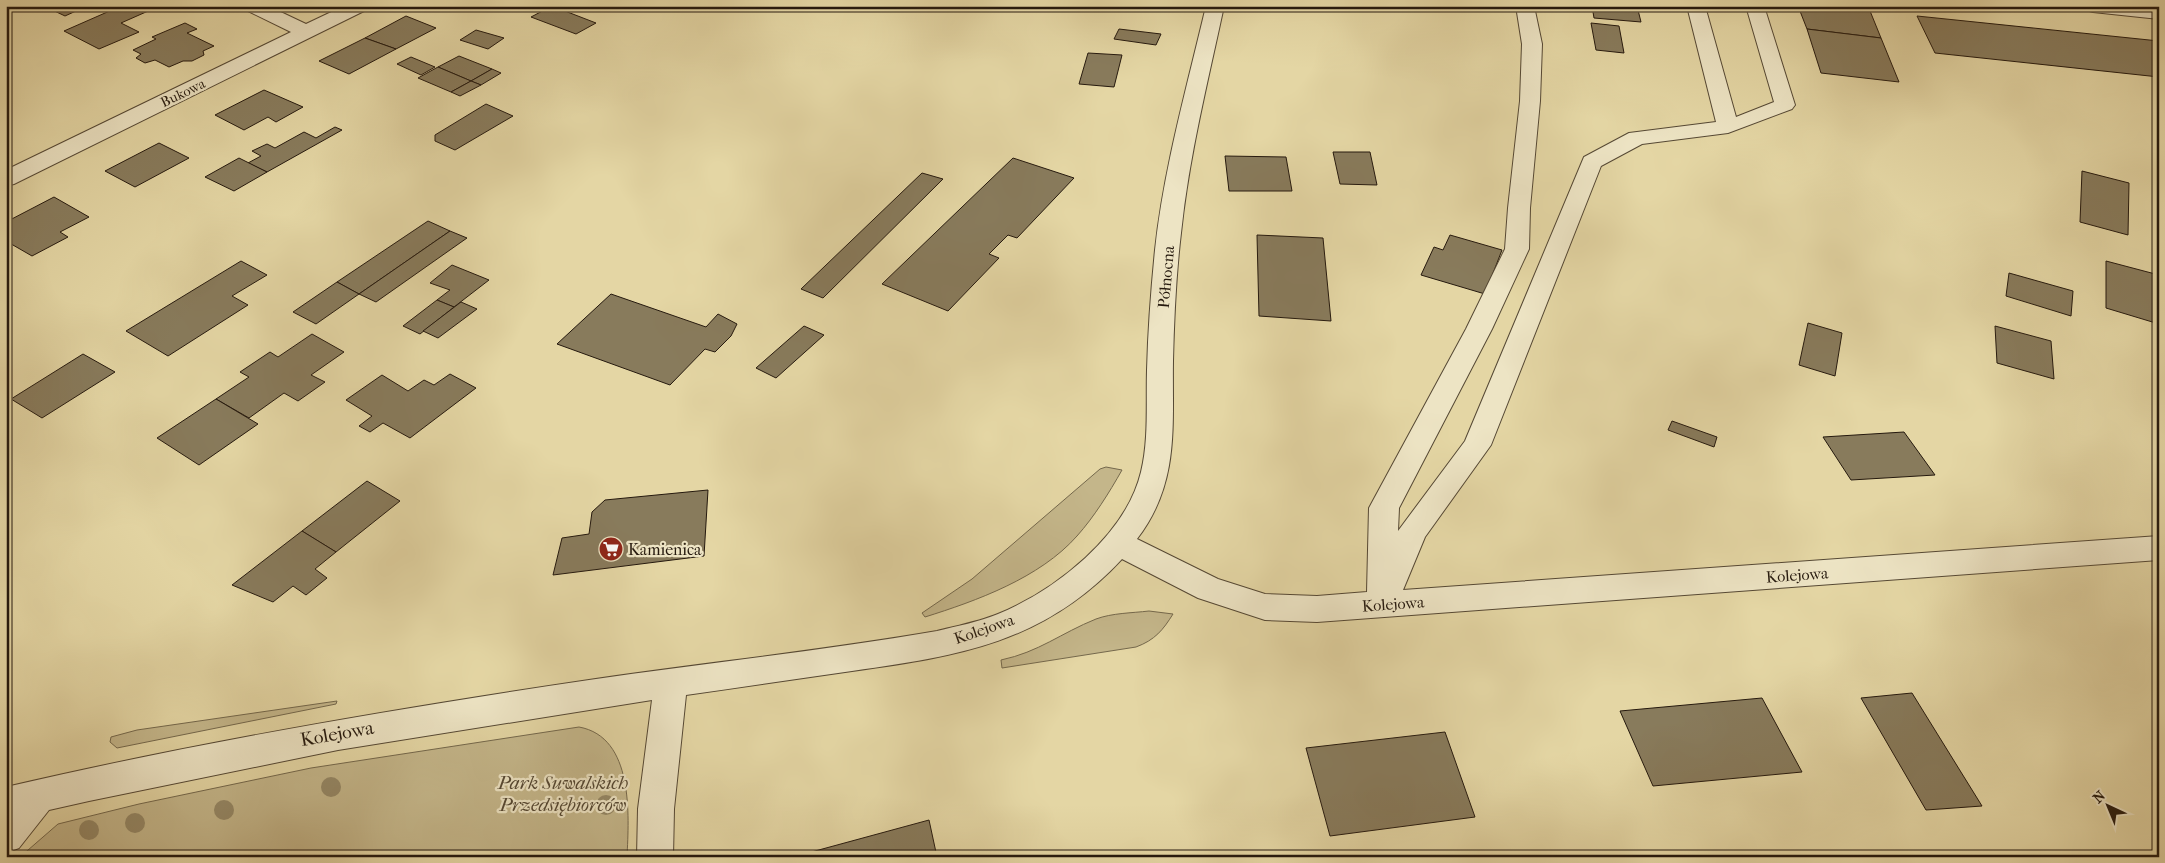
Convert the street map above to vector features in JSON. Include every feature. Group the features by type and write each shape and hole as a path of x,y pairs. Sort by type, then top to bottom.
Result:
{"street":[{"path":"252,6 307,32"},
{"name":"Bukowa","path":"6,179 359,6"},
{"name":"Północna","path":"1118,543 1144,502 1158,464 1163,309 1170,230 1186,140 1216,6"},
{"path":"1382,605 1384,508 1479,329 1518,249 1519,208 1530,101 1532,44 1525,6"},
{"path":"1696,6 1728,127"},
{"path":"1382,605 1413,531 1477,445 1592,162 1638,138 1728,127 1786,105 1755,6"},
{"path":"2093,6 2159,13"},
{"name":"Kolejowa","path":"6,804 218,756 344,732 927,647 988,631 1038,609 1084,577 1118,543 1209,589 1265,607 1317,609 2159,548"},
{"path":"654,857 656,810 671,683"},
{"path":"6,836 39,796"}],"green space":[{"path":"1106,467 1122,470 1107,496 1089,521 1062,551 1026,576 1006,586 965,604 925,617 922,613 972,579 1100,469"},
{"path":"1149,611 1173,614 1158,634 1136,647 1002,668 1001,660 1015,657 1039,647 1096,619 1115,614"},
{"path":"337,701 336,704 117,748 110,742 111,737 137,730"},
{"name":"Park Suwalskich Przedsiębiorców","path":"579,727 597,734 610,746 619,761 627,800 627,857 20,857 58,824 139,804 311,768"}],"building":[{"path":"44,6 87,6 65,16"},
{"path":"121,6 151,6 155,8 121,23 139,32 99,49 64,31"},
{"path":"552,6 596,23 576,34 531,17"},
{"path":"1592,6 1637,6 1641,22 1594,18"},
{"path":"1798,6 1868,6 1881,38 1807,29"},
{"path":"406,16 436,28 396,49 365,38"},
{"path":"1917,16 2159,41 2159,77 1935,53"},
{"path":"185,23 197,29 187,33 214,46 203,51 204,55 192,61 183,61 169,67 155,60 145,63 136,58 141,54 133,50 156,39 152,37"},
{"path":"1591,23 1619,26 1624,53 1596,50"},
{"path":"1119,29 1161,34 1156,45 1114,39"},
{"path":"1807,29 1881,38 1899,82 1821,73"},
{"path":"476,30 504,38 488,49 460,40"},
{"path":"365,38 396,49 349,74 319,61"},
{"path":"1088,53 1122,55 1114,87 1079,84"},
{"path":"459,56 492,69 471,81 438,67"},
{"path":"411,57 435,67 421,75 397,64"},
{"path":"438,67 471,81 451,92 418,78"},
{"path":"492,69 501,73 481,85 471,81"},
{"path":"471,81 481,85 460,96 451,92"},
{"path":"264,90 303,107 276,122 268,117 244,130 215,115"},
{"path":"486,104 513,116 455,150 435,141 435,135"},
{"path":"335,127 342,130 267,172 248,163 261,156 252,151 267,144 275,148 304,132 316,138"},
{"path":"159,143 189,158 135,187 105,171"},
{"path":"1333,152 1370,152 1377,185 1340,184"},
{"path":"1225,156 1286,157 1292,191 1229,191"},
{"path":"239,158 267,172 234,191 205,177"},
{"path":"1013,158 1074,178 1017,238 1008,235 989,254 999,258 948,311 882,284"},
{"path":"2082,171 2129,183 2128,235 2080,222"},
{"path":"922,173 943,179 823,298 801,289"},
{"path":"54,197 89,217 60,232 68,237 32,256 6,241 6,222"},
{"path":"428,221 450,231 359,294 337,282"},
{"path":"450,231 467,238 376,302 359,294"},
{"path":"1257,235 1323,238 1331,321 1259,316"},
{"path":"1450,235 1502,250 1485,294 1421,275 1434,247 1443,250"},
{"path":"241,261 267,275 232,296 248,305 168,356 126,331"},
{"path":"2106,261 2159,275 2159,324 2106,308"},
{"path":"452,265 489,280 454,307 437,300 450,290 430,283"},
{"path":"2009,273 2073,291 2071,316 2006,296"},
{"path":"337,282 359,294 316,324 293,312"},
{"path":"611,294 706,327 718,314 737,324 731,336 715,352 705,349 670,385 557,344"},
{"path":"437,300 454,307 420,334 403,326"},
{"path":"461,302 477,309 438,338 423,331"},
{"path":"1808,323 1842,333 1835,376 1799,365"},
{"path":"804,326 824,335 776,378 756,368"},
{"path":"1995,326 2051,341 2054,379 1997,363"},
{"path":"312,334 344,352 311,375 325,382 298,401 284,393 249,418 216,399 249,377 240,372 270,352 278,357"},
{"path":"83,354 115,372 42,418 11,399"},
{"path":"450,374 476,388 410,438 383,423 370,432 359,426 372,416 346,400 382,375 408,391 424,380 434,385"},
{"path":"216,399 258,424 199,465 157,438"},
{"path":"1672,421 1717,437 1714,447 1668,430"},
{"path":"1904,432 1935,475 1851,480 1823,437"},
{"path":"367,481 400,501 336,552 302,531"},
{"path":"708,490 704,556 553,575 562,538 589,534 592,512 605,500"},
{"path":"302,531 336,552 315,569 327,578 306,595 293,586 273,602 232,585"},
{"path":"1912,693 1982,806 1926,810 1861,698"},
{"path":"1762,698 1802,772 1653,786 1620,711"},
{"path":"1445,732 1475,817 1330,836 1306,748"},
{"path":"929,820 937,857 793,857"}],"place":[{"name":"Kamienica","path":"611,549"}]}
